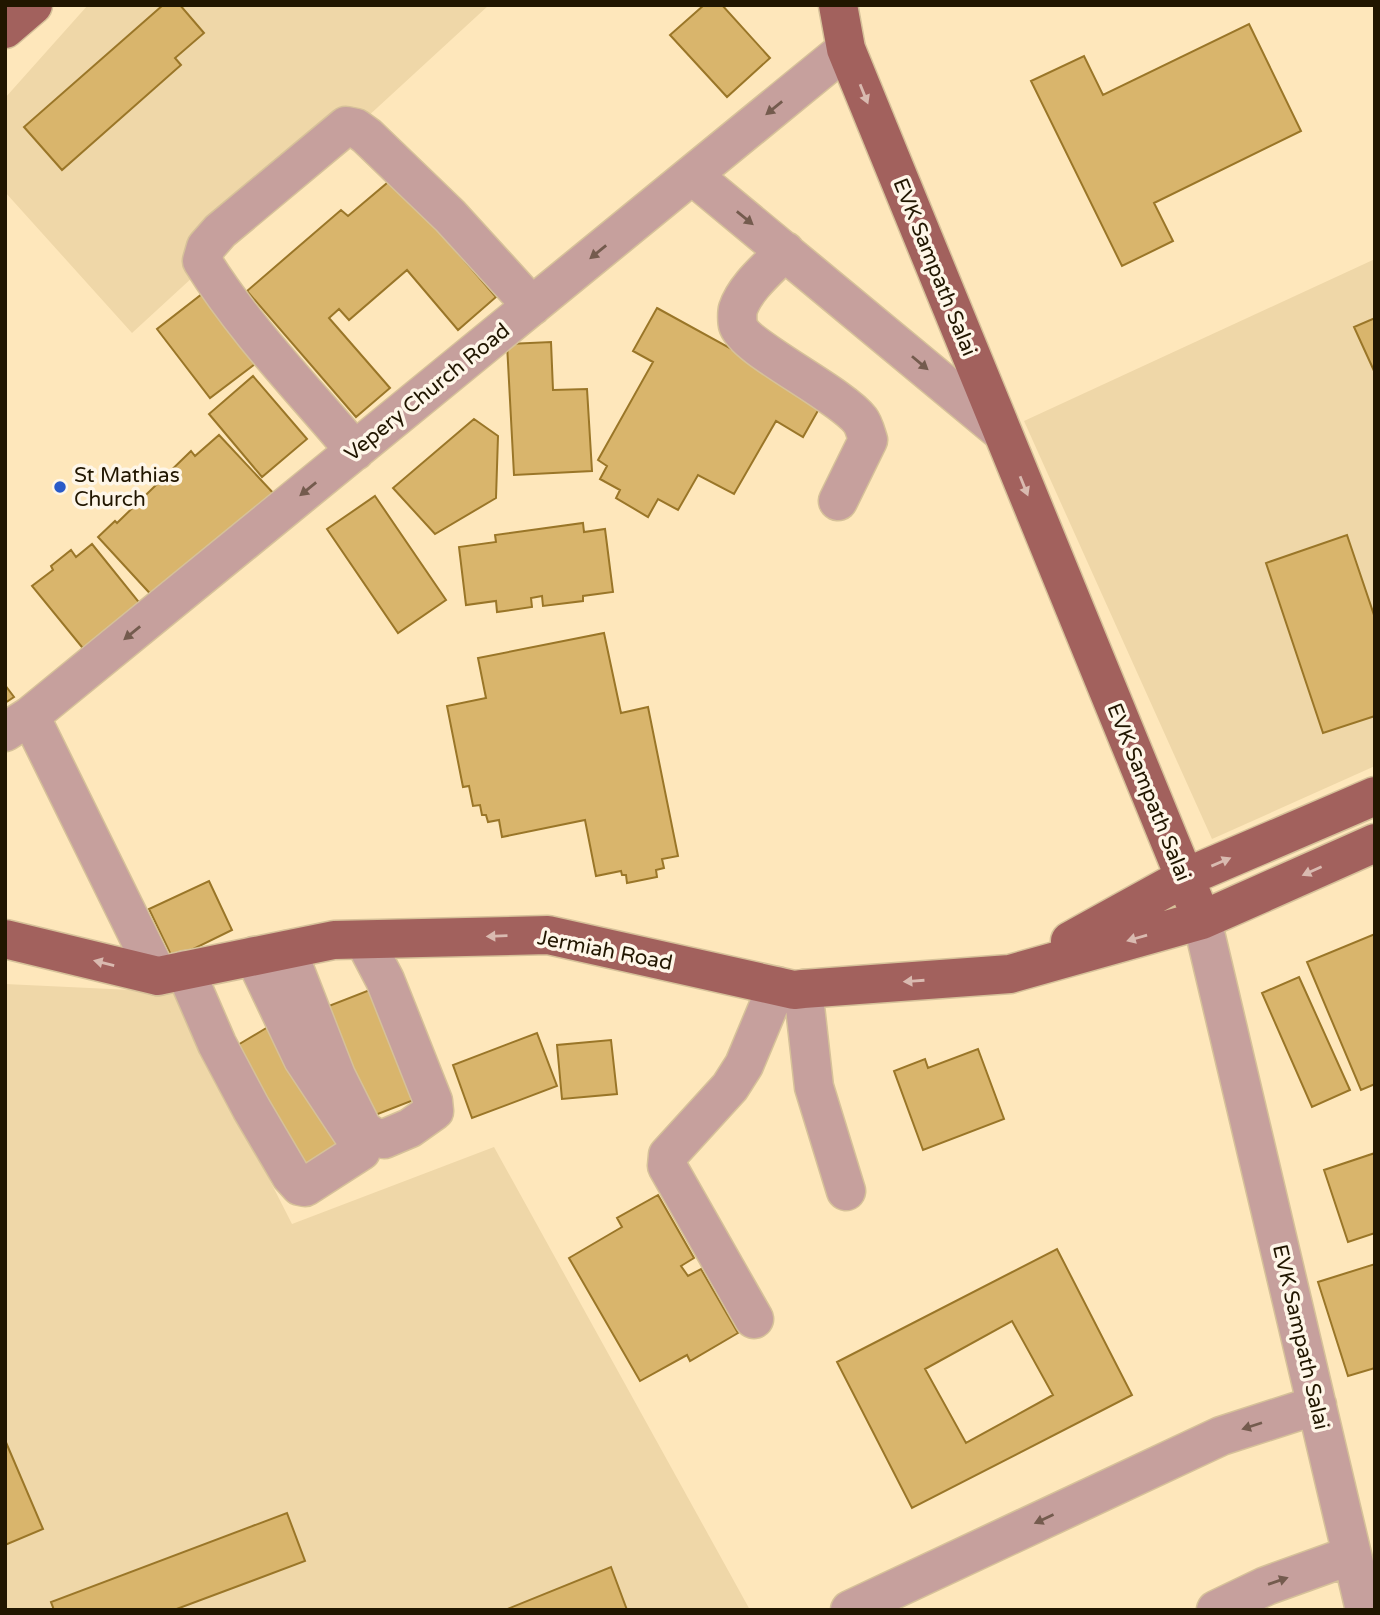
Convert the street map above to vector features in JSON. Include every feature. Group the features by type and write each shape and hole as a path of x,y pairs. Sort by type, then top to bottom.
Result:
{"main road":[{"path":"5,29 33,5"},
{"name":"EVK Sampath Salai","path":"838,5 846,49 1202,920"},
{"path":"1010,975 1184,878 1375,796"},
{"name":"Jermiah Road","path":"5,939 171,973 334,940 548,935 790,988 1010,975 1202,920 1375,843"}],"street":[{"name":"Vepery Church Road","path":"18,724 846,49"},
{"path":"355,451 253,331 221,291 202,261 206,247 220,231 320,147 346,126 356,128 367,136 450,216 532,306"},
{"path":"692,175 1002,432"},
{"path":"785,251 748,292 738,309 738,325 745,335 838,400 861,421 868,440 838,501"},
{"path":"18,724 171,973 206,1019 257,1119 291,1176 300,1186 305,1186 362,1148 303,1059 288,995"},
{"name":"EVK Sampath Salai","path":"1202,920 1365,1610"},
{"path":"270,953 288,995 363,1130 374,1138 384,1139 410,1128 435,1111 385,980 364,940"},
{"path":"790,988 814,1087 846,1191"},
{"path":"754,1319 667,1166 668,1155 730,1087 790,988"},
{"path":"850,1610 1221,1436 1317,1405"},
{"path":"1216,1610 1266,1586 1352,1555"}],"shaded area":[{"path":"88,5 489,5 132,333 5,192 5,98"},
{"path":"1375,259 1375,766 1212,839 1024,421"},
{"path":"5,984 174,992 292,1224 494,1147 750,1610 5,1610"}],"building":[{"path":"163,5 180,5 204,33 175,58 181,65 62,170 24,127"},
{"path":"704,5 722,5 770,58 727,97 670,35"},
{"path":"1249,24 1301,131 1154,203 1173,241 1122,266 1031,81 1084,56 1103,95"},
{"path":"393,178 496,297 458,330 407,270 349,320 339,309 329,318 390,388 356,417 247,291 341,210 348,216"},
{"path":"202,294 255,364 210,398 157,329"},
{"path":"657,308 824,400 803,437 776,421 734,494 698,475 678,510 658,499 648,517 616,498 620,490 600,479 607,466 598,460 653,362 633,351"},
{"path":"1375,318 1375,373 1354,327"},
{"path":"551,342 553,390 587,389 592,471 514,475 507,344"},
{"path":"253,376 307,439 262,477 209,414"},
{"path":"474,419 498,436 496,498 435,534 393,488"},
{"path":"219,435 275,495 156,600 98,537 115,521 117,523 191,451 195,456"},
{"path":"375,496 446,600 398,633 327,529"},
{"path":"583,523 584,532 605,529 613,592 583,596 583,601 543,606 542,596 531,598 532,607 497,612 496,601 466,605 459,547 496,542 495,535"},
{"path":"1347,535 1375,618 1375,716 1323,733 1266,563"},
{"path":"92,544 142,606 86,652 32,586 53,570 51,566 71,550 76,557"},
{"path":"604,633 621,713 648,707 678,856 662,859 664,868 656,870 657,877 627,883 626,875 622,875 621,871 596,876 585,820 502,837 499,820 488,822 486,815 482,815 480,805 473,806 469,786 463,787 447,706 486,698 478,658"},
{"path":"5,685 14,697 5,703"},
{"path":"209,881 232,930 173,959 149,909"},
{"path":"1375,934 1375,1084 1361,1090 1307,962"},
{"path":"1299,977 1350,1090 1312,1107 1262,993"},
{"path":"380,986 424,1096 365,1119 321,1009"},
{"path":"273,1024 349,1153 301,1181 226,1052"},
{"path":"537,1033 557,1086 472,1118 453,1065"},
{"path":"611,1040 617,1094 562,1099 557,1045"},
{"path":"978,1049 1004,1119 923,1150 894,1071 925,1059 928,1068"},
{"path":"1375,1153 1375,1233 1348,1242 1324,1170"},
{"path":"658,1195 694,1258 681,1266 688,1276 701,1269 738,1333 690,1361 687,1355 640,1381 569,1258 622,1227 617,1218"},
{"path":"1057,1249 1132,1395 912,1508 837,1362","holes":["1012,1321 1053,1395 966,1443 925,1369"]},
{"path":"1375,1264 1375,1368 1348,1376 1318,1282"},
{"path":"5,1440 43,1529 5,1545"},
{"path":"287,1513 305,1561 174,1610 54,1610 51,1602"},
{"path":"611,1567 627,1610 505,1610"}],"place":[{"name":"St Mathias Church","path":"60,487"}]}
